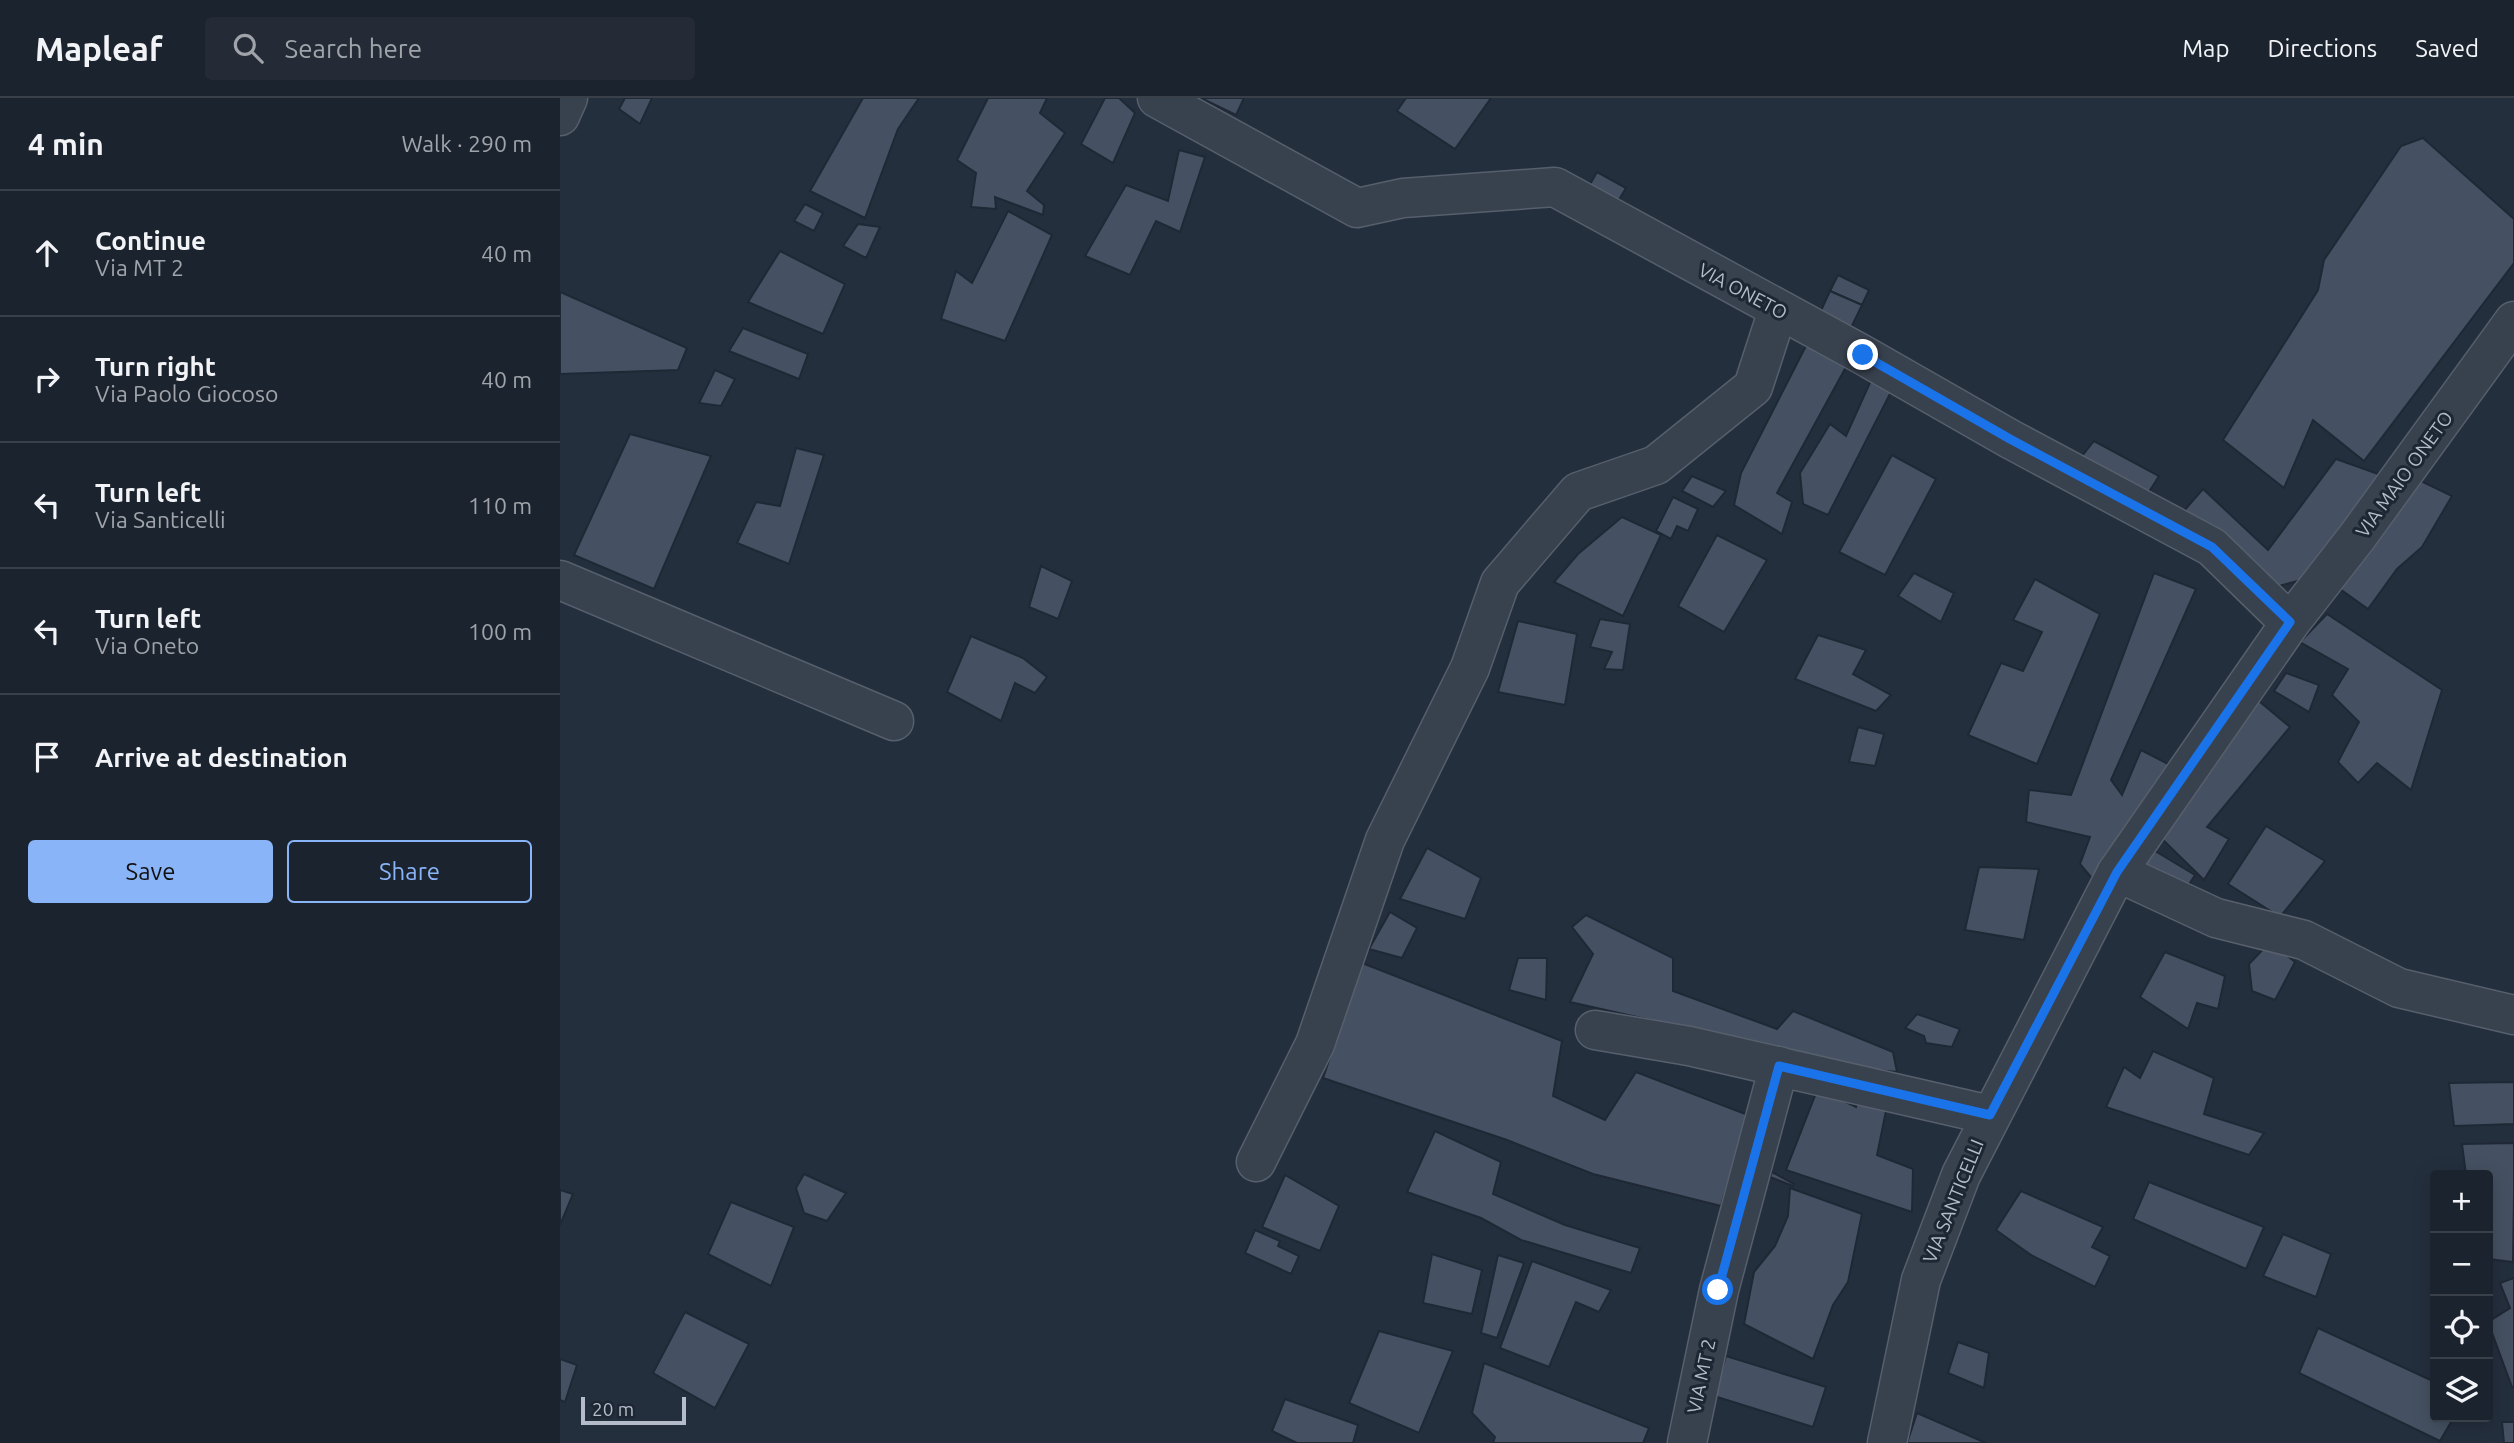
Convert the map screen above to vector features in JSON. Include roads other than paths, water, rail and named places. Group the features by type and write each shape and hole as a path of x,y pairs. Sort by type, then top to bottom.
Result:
{"street":[{"path":"560,116 568,98"},
{"name":"VIA ONETO","path":"1157,98 1357,208 1403,198 1555,187 1863,355 2010,439 2212,547 2290,622"},
{"path":"1256,1162 1315,1044 1385,840 1470,668 1500,583 1577,492 1657,464 1753,387 1778,310"},
{"name":"VIA MAIO ONETO","path":"2290,622 2357,537 2514,321"},
{"path":"560,580 894,722"},
{"name":"VIA SANTICELLI","path":"1887,1443 1921,1280 1961,1175 1990,1115 2117,872 2290,622"},
{"path":"2117,872 2216,918 2304,940 2399,988 2514,1015"},
{"path":"1595,1030 1689,1046 1990,1115"},
{"name":"VIA MT 2","path":"1687,1443 1718,1290 1779,1066"}]}
